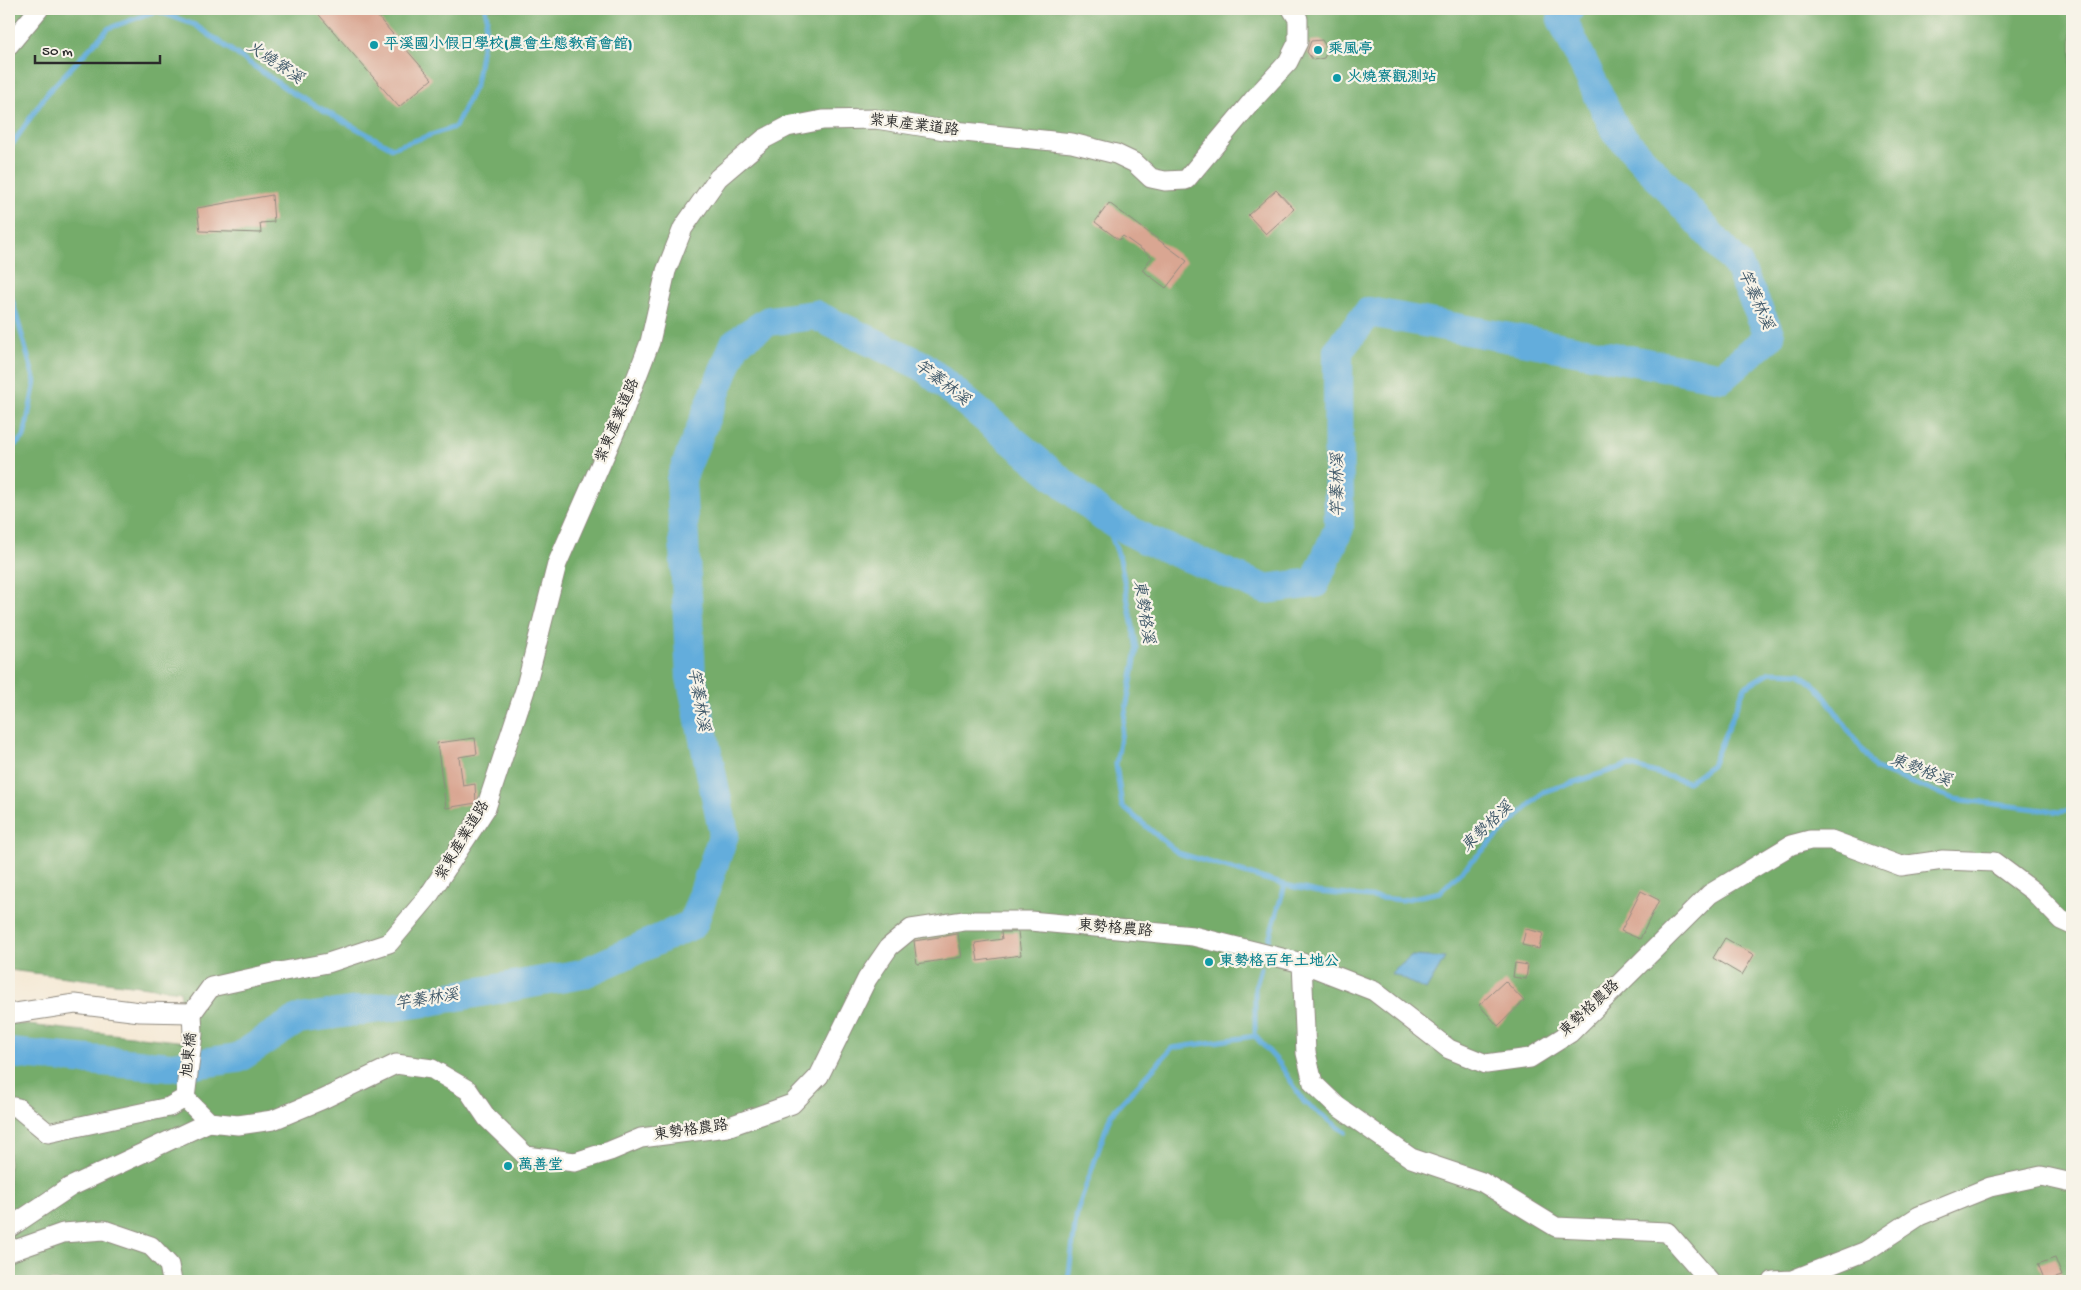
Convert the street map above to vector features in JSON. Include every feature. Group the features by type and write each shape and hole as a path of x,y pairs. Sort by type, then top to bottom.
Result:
{"street":[{"path":"9,45 39,9"},
{"name":"紫東產業道路","path":"192,1012 211,987 274,972 328,964 389,943 428,898 486,808 525,690 557,564 621,418 650,342 666,271 683,228 718,178 764,139 787,127 823,120 876,119 945,130 1072,143 1116,154 1135,163 1151,178 1165,182 1186,180 1253,100 1288,62 1298,42 1298,19 1292,9"},
{"name":"東勢格農路","path":"209,1122 238,1125 274,1120 396,1064 432,1069 468,1090 487,1118 526,1156 575,1162 610,1151 641,1138 728,1128 792,1104 819,1076 866,979 889,947 910,929 964,921 1030,921 1193,936 1302,963 1374,991 1449,1049 1486,1064 1530,1058 1570,1032 1710,894 1791,845 1810,840 1830,840 1901,866 1943,860 1994,862 2034,891 2061,920 2072,925"},
{"path":"1302,963 1306,1053 1309,1068 1313,1083 1337,1106 1411,1158 1482,1182 1556,1226 1667,1232 1710,1281"},
{"path":"9,1014 75,1004 140,1012 192,1012"},
{"name":"旭東橋","path":"185,1098 193,1034 192,1012"},
{"path":"9,1106 18,1108 48,1133 169,1107 185,1098 209,1122 70,1187 9,1228"},
{"path":"1778,1281 1792,1280 1866,1251 1919,1216 1990,1187 2041,1176 2072,1183"},
{"path":"9,1246 12,1250 63,1233 104,1230 151,1246 169,1265 172,1281"}],"green space":[{"path":"9,9 2072,9 2072,1281 9,1281 9,1023 187,1042 180,991 9,970"}],"water":[{"path":"1412,956 1445,958 1426,990 1391,973"}],"building":[{"name":"平溪國小假日學校(農會生態教育會館)","path":"314,9 371,9 432,79 399,107"},
{"name":"乘風亭","path":"1322,40 1328,49 1324,58 1313,60 1307,52 1311,41"},
{"path":"1276,190 1294,209 1266,234 1248,215"},
{"path":"272,195 274,222 260,223 261,233 200,231 197,208"},
{"path":"1109,203 1187,261 1166,288 1142,270 1152,257 1123,236 1119,240 1095,222"},
{"path":"475,738 477,754 459,757 463,786 475,784 476,803 446,808 437,743"},
{"path":"1641,891 1659,900 1640,939 1621,931"},
{"path":"1526,929 1543,933 1539,949 1522,945"},
{"path":"1001,932 1018,932 1021,955 978,961 975,943 1002,939"},
{"path":"958,934 962,957 917,964 914,941"},
{"path":"1725,938 1754,955 1742,975 1713,958"},
{"path":"1515,963 1528,965 1526,979 1513,977"},
{"path":"1505,981 1524,1001 1498,1026 1479,1005"},
{"path":"2055,1258 2062,1276 2045,1281 2038,1264"}],"waterway":[{"name":"火燒寮溪","path":"9,149 48,92 109,28 157,11 195,25 291,92 392,148 455,127 476,84 487,17 485,9"},
{"name":"竿蓁林溪","path":"9,1053 171,1067 238,1058 298,1019 418,1003 582,974 693,924 724,834 691,677 681,479 735,343 769,321 815,315 923,366 1104,517 1147,540 1265,589 1315,583 1339,528 1338,351 1369,312 1722,377 1770,336 1738,265 1616,131 1562,19 1569,9"},
{"name":"火燒寮溪","path":"9,289 35,382 24,437 9,450"},
{"name":"東勢格溪","path":"1104,517 1120,559 1137,649 1116,764 1122,806 1178,853 1285,885 1317,892 1402,900 1440,892 1543,792 1628,765 1688,782 1712,765 1745,687 1770,672 1800,673 1820,690 1876,769 1954,799 2060,812 2072,810"},
{"path":"1269,939 1285,885"},
{"path":"1068,1281 1077,1212 1111,1114 1172,1048 1255,1036 1255,988 1261,968"},
{"path":"1255,1036 1280,1064 1304,1102 1345,1132"}],"place":[{"name":"平溪國小假日學校(農會生態教育會館)","path":"374,45"},
{"name":"乘風亭","path":"1318,50"},
{"name":"火燒寮觀測站","path":"1337,78"},
{"name":"東勢格百年土地公","path":"1209,962"},
{"name":"萬善堂","path":"508,1166"}]}
